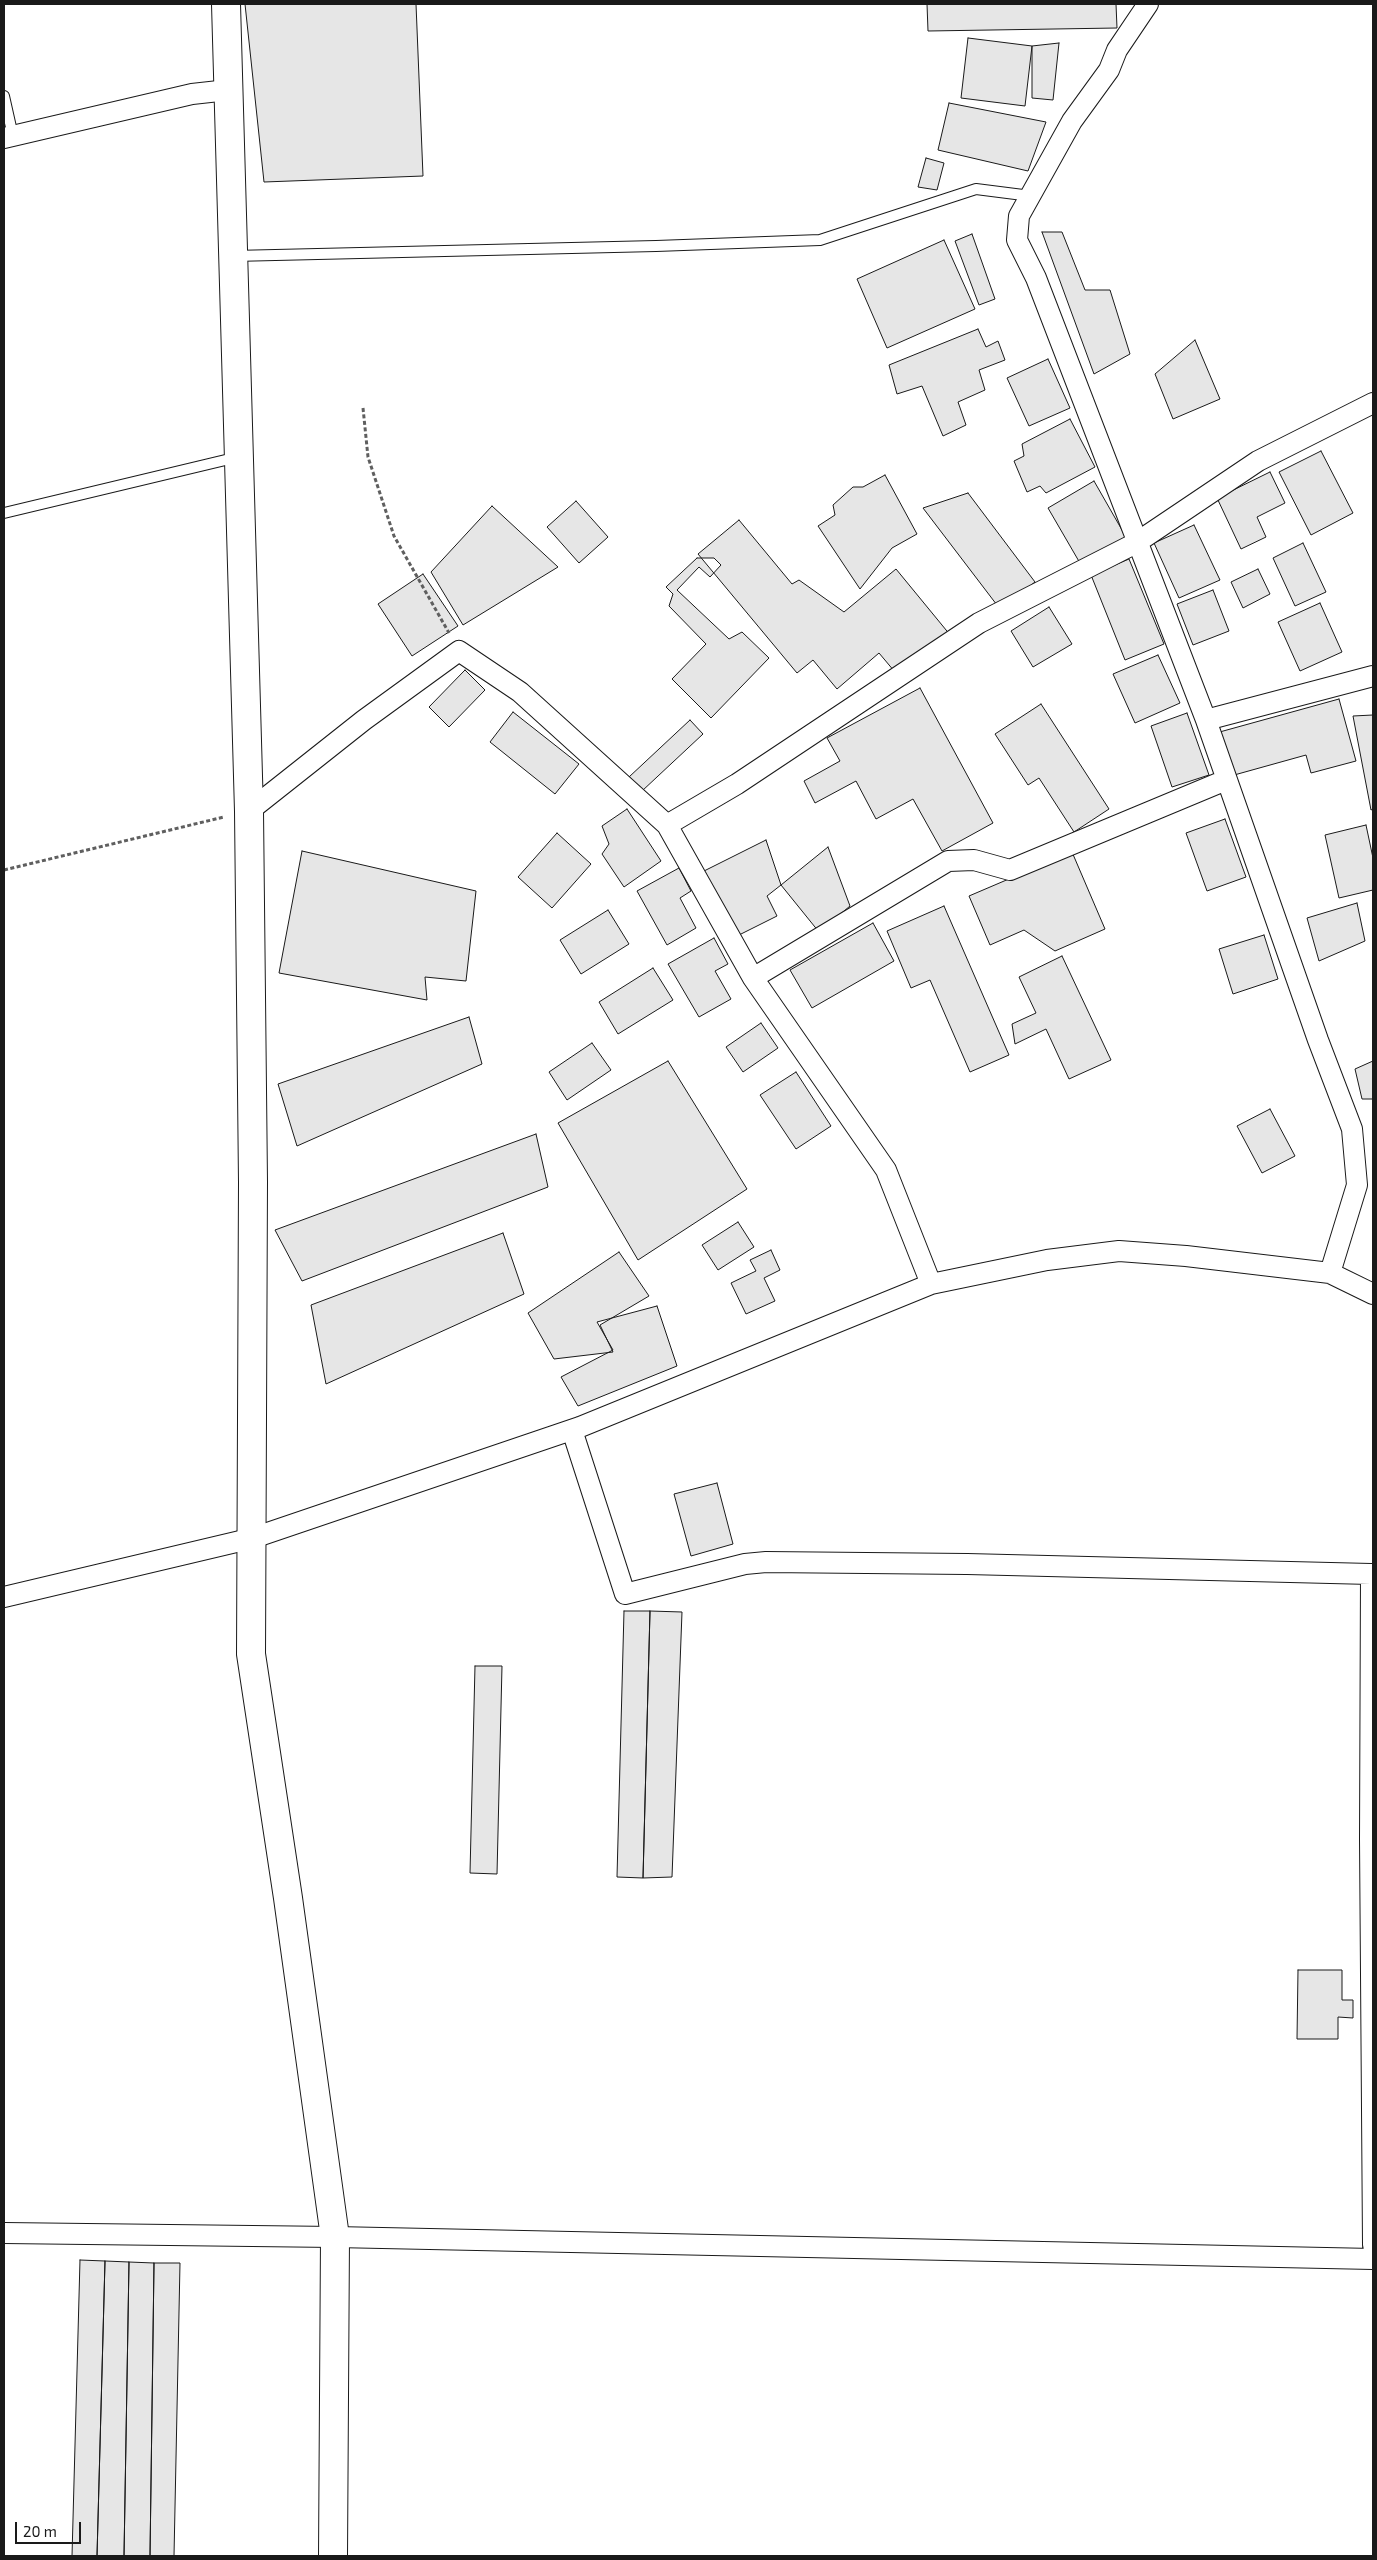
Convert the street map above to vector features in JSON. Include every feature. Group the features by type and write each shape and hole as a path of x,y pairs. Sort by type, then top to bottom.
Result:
{"street":[{"path":"226,4 249,812 254,1182 252,1654 335,2237 333,2556"},
{"path":"1148,4 1117,50 1109,70 1072,122 1019,216 1017,240 1036,278 1206,720 1318,1040 1352,1129 1357,1184 1330,1273"},
{"path":"8,137 192,94 228,90"},
{"path":"667,826 736,784 979,623 1136,542 1258,460 1373,403"},
{"path":"249,812 364,720 459,651 520,692 667,826 753,978 886,1170 931,1284"},
{"path":"1206,720 1373,676"},
{"path":"753,978 948,861 974,860 1010,870 1226,780"},
{"path":"4,1597 253,1538 572,1430 931,1284 1047,1260 1119,1251 1186,1256 1330,1273 1373,1294"},
{"path":"572,1430 625,1594 745,1564 766,1562 967,1564 1372,1574 1370,1935 1373,2245"},
{"path":"4,2233 335,2237 1373,2259"}],"lane":[{"path":"4,96 8,137"},
{"path":"233,256 656,246 820,240 976,189 1031,196"},
{"path":"4,513 239,457"}],"path":[{"path":"364,408 368,457 394,536 459,651"},
{"path":"4,870 249,812"}],"building":[{"path":"245,4 416,4 423,176 264,182"},
{"path":"927,4 1116,4 1117,28 928,31"},
{"path":"968,38 1032,46 1025,106 961,98"},
{"path":"1059,43 1053,100 1032,98 1032,46"},
{"path":"949,103 1046,122 1028,171 938,150"},
{"path":"926,158 944,163 937,190 918,187"},
{"path":"1042,232 1062,232 1085,290 1110,290 1130,354 1094,374"},
{"path":"972,234 995,299 979,305 955,241"},
{"path":"944,240 975,309 887,348 857,279"},
{"path":"978,329 986,347 998,341 1005,360 979,370 985,390 958,402 966,425 943,436 922,386 897,394 889,365"},
{"path":"1195,340 1220,399 1173,419 1155,374"},
{"path":"1048,359 1070,408 1029,426 1007,378"},
{"path":"1070,419 1095,467 1046,493 1040,486 1027,492 1014,461 1024,456 1022,444"},
{"path":"1321,451 1353,513 1311,535 1279,472"},
{"path":"1270,472 1285,503 1257,517 1266,537 1241,549 1217,498"},
{"path":"885,475 917,534 892,548 860,589 818,526 835,515 833,505 853,487 863,487"},
{"path":"1094,481 1130,544 1084,570 1048,508"},
{"path":"968,493 1035,582 1000,609 923,508"},
{"path":"576,501 608,537 579,563 547,527"},
{"path":"492,506 558,567 463,625 431,572"},
{"path":"739,520 792,584 799,580 844,612 896,569 951,636 900,678 879,653 837,689 813,660 797,673 698,554"},
{"path":"1194,525 1220,580 1179,598 1154,543"},
{"path":"1303,543 1326,592 1295,606 1273,558"},
{"path":"697,558 714,558 721,565 710,577 699,567 677,590 729,639 742,632 769,658 711,718 672,679 706,644 669,606 673,594 666,587"},
{"path":"1129,559 1164,644 1125,660 1091,575"},
{"path":"1258,569 1270,594 1243,608 1231,582"},
{"path":"423,574 458,626 412,656 378,604"},
{"path":"1213,590 1229,631 1193,645 1177,604"},
{"path":"1320,603 1342,652 1300,671 1278,622"},
{"path":"1049,607 1072,644 1033,667 1011,631"},
{"path":"1158,655 1180,703 1135,723 1113,674"},
{"path":"465,670 485,690 449,727 429,707"},
{"path":"920,688 993,823 942,851 913,799 876,819 856,781 815,803 804,781 840,761 827,738"},
{"path":"1339,699 1356,761 1311,773 1306,755 1227,777 1216,733"},
{"path":"1041,704 1109,809 1074,832 1039,778 1028,785 995,734"},
{"path":"513,712 579,764 555,794 490,742"},
{"path":"1187,713 1209,775 1172,787 1151,726"},
{"path":"1373,715 1373,809 1371,810 1353,716"},
{"path":"690,720 703,734 642,791 629,777"},
{"path":"627,809 661,861 624,887 602,854 609,844 602,826"},
{"path":"1225,819 1246,877 1207,891 1186,833"},
{"path":"1366,825 1373,858 1373,890 1339,898 1325,835"},
{"path":"557,833 591,864 552,908 518,877"},
{"path":"766,840 781,885 767,896 777,916 737,936 704,871"},
{"path":"828,847 850,906 819,932 781,885"},
{"path":"302,851 476,891 466,981 425,977 427,1000 279,973"},
{"path":"1072,852 1105,929 1055,951 1024,930 990,945 969,896"},
{"path":"679,868 691,891 680,898 696,928 667,945 637,891"},
{"path":"1357,903 1365,941 1319,961 1307,918"},
{"path":"944,906 1009,1055 970,1072 930,980 911,988 887,931"},
{"path":"608,910 629,944 581,974 560,940"},
{"path":"873,923 894,961 812,1008 790,970"},
{"path":"1264,935 1278,979 1233,994 1219,949"},
{"path":"714,938 728,964 715,971 731,999 699,1017 668,964"},
{"path":"1062,956 1111,1060 1069,1079 1046,1029 1015,1044 1012,1024 1036,1013 1019,977"},
{"path":"653,968 673,1000 618,1034 599,1002"},
{"path":"469,1017 482,1064 297,1146 278,1084"},
{"path":"761,1023 778,1048 743,1072 726,1047"},
{"path":"592,1043 611,1070 567,1100 549,1072"},
{"path":"668,1061 747,1189 638,1260 558,1123"},
{"path":"1373,1061 1373,1099 1362,1099 1355,1069"},
{"path":"796,1072 831,1126 796,1149 760,1095"},
{"path":"1270,1109 1295,1156 1262,1173 1237,1126"},
{"path":"536,1134 548,1187 302,1281 275,1230"},
{"path":"738,1222 754,1247 718,1270 702,1245"},
{"path":"503,1233 524,1294 326,1384 311,1305"},
{"path":"771,1250 780,1270 764,1278 775,1301 746,1314 731,1283 756,1271 750,1260"},
{"path":"619,1252 649,1296 600,1325 613,1352 554,1359 528,1313"},
{"path":"657,1306 677,1366 578,1406 561,1377 613,1350 597,1322"},
{"path":"717,1483 733,1544 691,1556 674,1494"},
{"path":"624,1611 650,1611 643,1878 617,1877"},
{"path":"650,1611 682,1612 672,1877 643,1878"},
{"path":"475,1666 502,1666 497,1874 470,1873"},
{"path":"1298,1970 1342,1970 1342,2000 1353,2000 1353,2018 1338,2017 1338,2039 1297,2039"},
{"path":"80,2260 105,2261 97,2556 72,2556"},
{"path":"105,2261 129,2262 124,2556 97,2556"},
{"path":"129,2262 154,2263 150,2556 124,2556"},
{"path":"154,2263 180,2263 174,2556 150,2556"}]}
